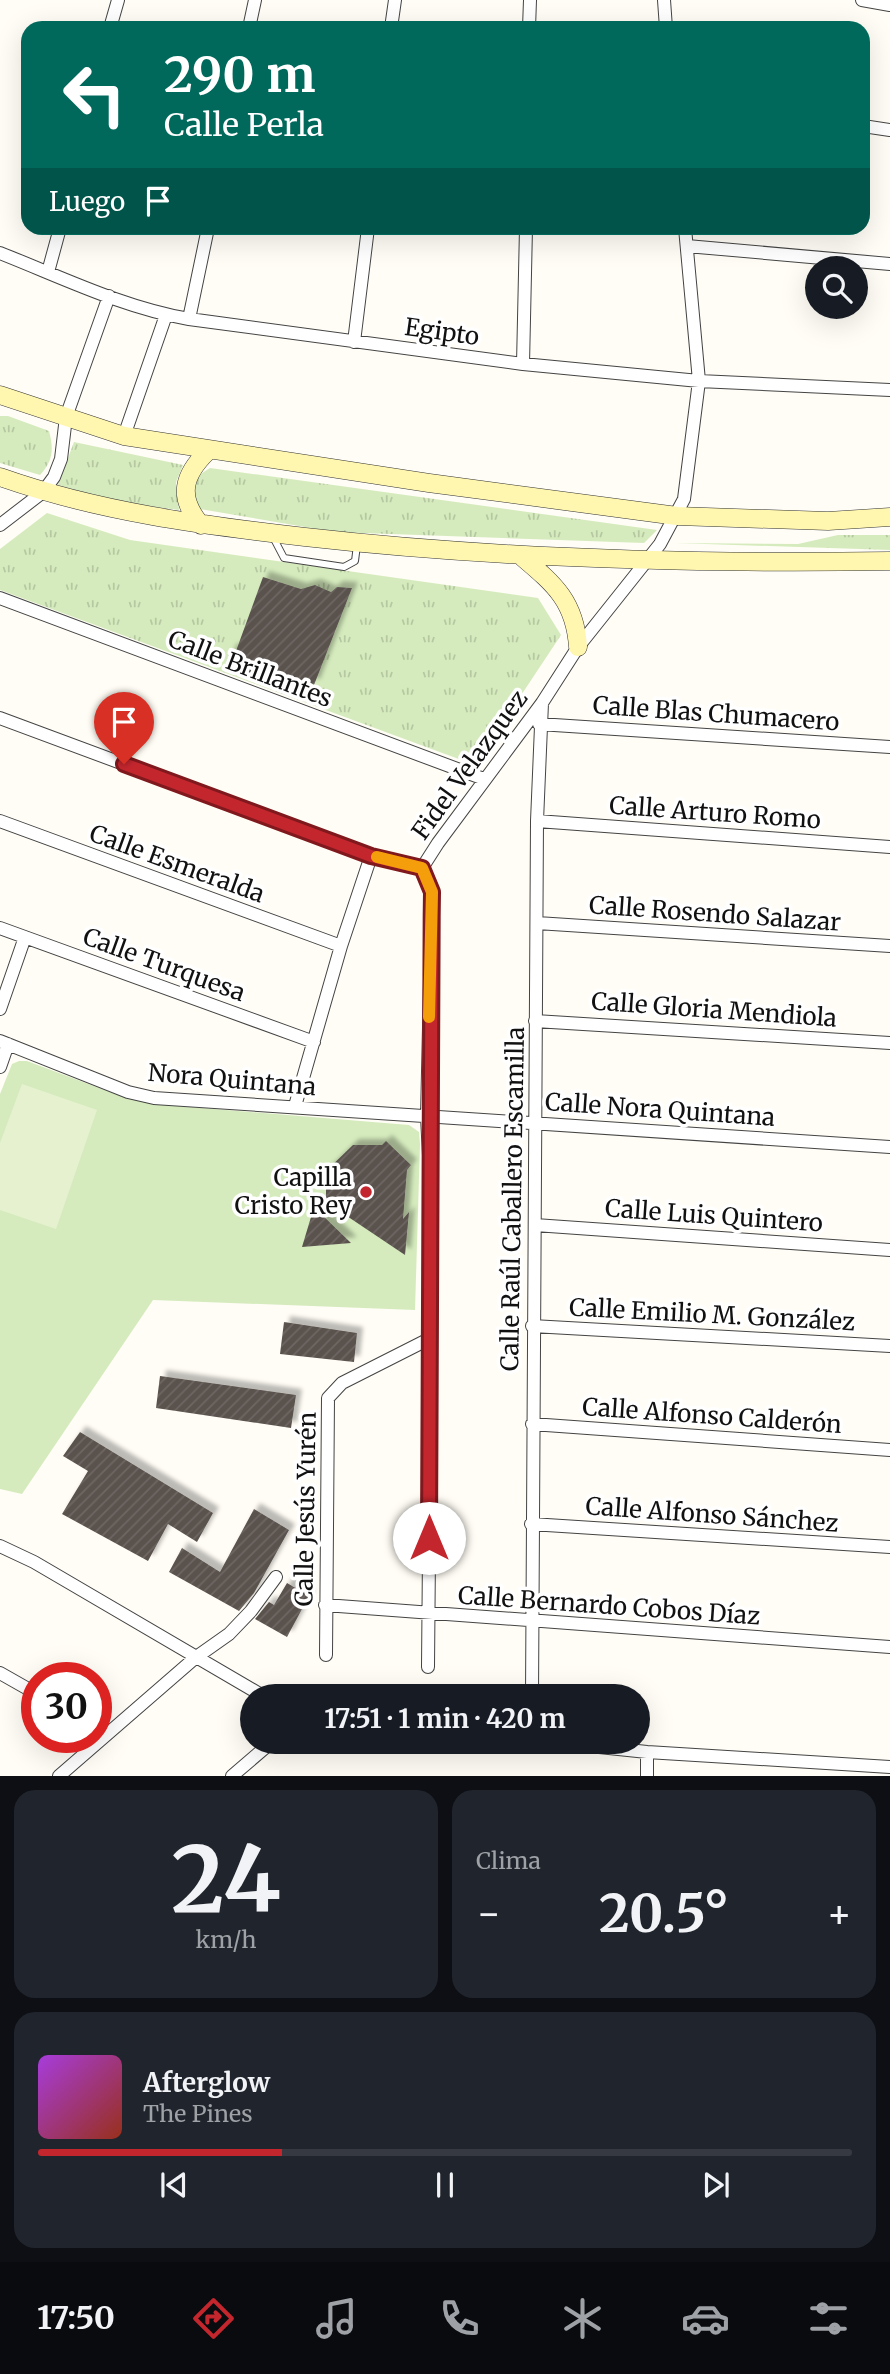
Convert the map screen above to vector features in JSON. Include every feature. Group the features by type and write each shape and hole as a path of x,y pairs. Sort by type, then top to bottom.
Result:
{"main road":[{"path":"3,399 124,436 677,516 828,521 890,517"},
{"path":"201,525 184,497 185,484 189,471 208,450"},
{"path":"0,477 43,492 122,511 201,525 357,543 521,556 890,562"},
{"path":"521,556 552,583 567,602 576,622 578,647"}],"street":[{"path":"112,21 117,0"},
{"path":"250,21 255,0"},
{"path":"392,21 395,0"},
{"path":"529,21 530,0"},
{"path":"664,0 666,21"},
{"path":"862,0 890,5"},
{"path":"870,128 890,130"},
{"path":"48,272 58,235"},
{"path":"189,319 207,235"},
{"path":"354,342 367,235"},
{"path":"523,365 526,235"},
{"name":"Fidel Velazquez","path":"428,1667 432,1213 427,1116 432,892 422,868 484,779 542,703 578,647 649,558 677,516 689,479 699,381 686,235"},
{"path":"687,246 890,264"},
{"name":"Egipto","path":"0,253 109,296 166,315 189,319 523,365 699,381 890,390"},
{"path":"0,525 43,492 61,458 65,417 109,296"},
{"path":"124,436 166,315"},
{"name":"Calle Brillantes","path":"0,598 484,779"},
{"name":"Calle Raúl Caballero Escamilla","path":"532,1684 537,821 539,724 542,703"},
{"path":"0,718 371,856 422,868"},
{"name":"Calle Blas Chumacero","path":"539,724 890,747"},
{"name":"Calle Esmeralda","path":"0,821 341,946"},
{"name":"Calle Arturo Romo","path":"537,821 890,848"},
{"path":"295,1106 341,946 371,856"},
{"name":"Calle Rosendo Salazar","path":"537,923 890,946"},
{"name":"Calle Turquesa","path":"0,928 314,1042"},
{"path":"0,1009 25,937"},
{"name":"Calle Gloria Mendiola","path":"536,1021 890,1042"},
{"path":"0,1067 4,1043"},
{"name":"Nora Quintana","path":"4,1043 128,1092 155,1098 427,1116"},
{"name":"Calle Nora Quintana","path":"427,1116 890,1147"},
{"name":"Calle Luis Quintero","path":"535,1224 890,1250"},
{"name":"Calle Emilio M. González","path":"532,1326 890,1346"},
{"name":"Calle Jesús Yurén","path":"326,1655 328,1398 342,1382 429,1339"},
{"name":"Calle Alfonso Calderón","path":"532,1424 890,1450"},
{"name":"Calle Alfonso Sánchez","path":"531,1524 890,1547"},
{"path":"0,1546 34,1562 242,1684"},
{"path":"112,1723 229,1634 251,1611 276,1577"},
{"name":"Calle Bernardo Cobos Díaz","path":"325,1605 890,1647"},
{"path":"0,1673 21,1685"},
{"path":"650,1752 869,1771 890,1767"},
{"path":"59,1776 81,1753"},
{"path":"232,1776 258,1754"},
{"path":"647,1776 648,1754"},
{"path":"760,1776 761,1760"}],"lane":[{"path":"271,533 284,558 344,567 355,561 357,543"}],"green space":[{"path":"0,416 8,416 49,431 51,454 48,465 40,475 0,463"},
{"path":"74,442 183,465 176,482 179,510 118,502 58,485"},
{"path":"210,468 657,530 644,543 334,532 200,509 193,500 196,477"},
{"path":"47,513 130,540 538,598 561,635 475,765 0,590 0,549"},
{"path":"838,535 890,535 890,550 676,543 798,544"},
{"path":"27,1061 123,1097 166,1105 409,1125 419,1132 420,1144 415,1310 153,1300 22,1494 0,1489 0,1094 12,1064"},
{"path":"22,1084 97,1110 56,1229 0,1210 0,1143"}],"building":[{"path":"263,577 301,589 315,585 331,592 337,587 352,588 314,685 300,681 294,694 224,668 231,649 236,651"},
{"name":"Capilla Cristo Rey","path":"386,1141 411,1165 407,1170 403,1219 409,1212 405,1255 326,1202 326,1171 353,1145 382,1145"},
{"path":"314,1207 351,1243 302,1247"},
{"path":"284,1322 357,1333 354,1362 280,1354"},
{"path":"160,1376 296,1395 291,1428 156,1408"},
{"path":"80,1432 213,1513 197,1542 168,1524 148,1561 62,1514 88,1471 63,1456"},
{"path":"254,1509 289,1530 254,1593 239,1611 169,1572 182,1548 220,1572"},
{"path":"287,1583 309,1596 287,1637 255,1619 269,1602 274,1605"}],"slow traffic":[{"path":"377,857 422,868 432,892 429,1017"}],"place":[{"name":"Capilla Cristo Rey","path":"366,1192"}],"route":[{"path":"124,764 371,856 422,868 432,892 427,1116 432,1213 429,1538"}]}
